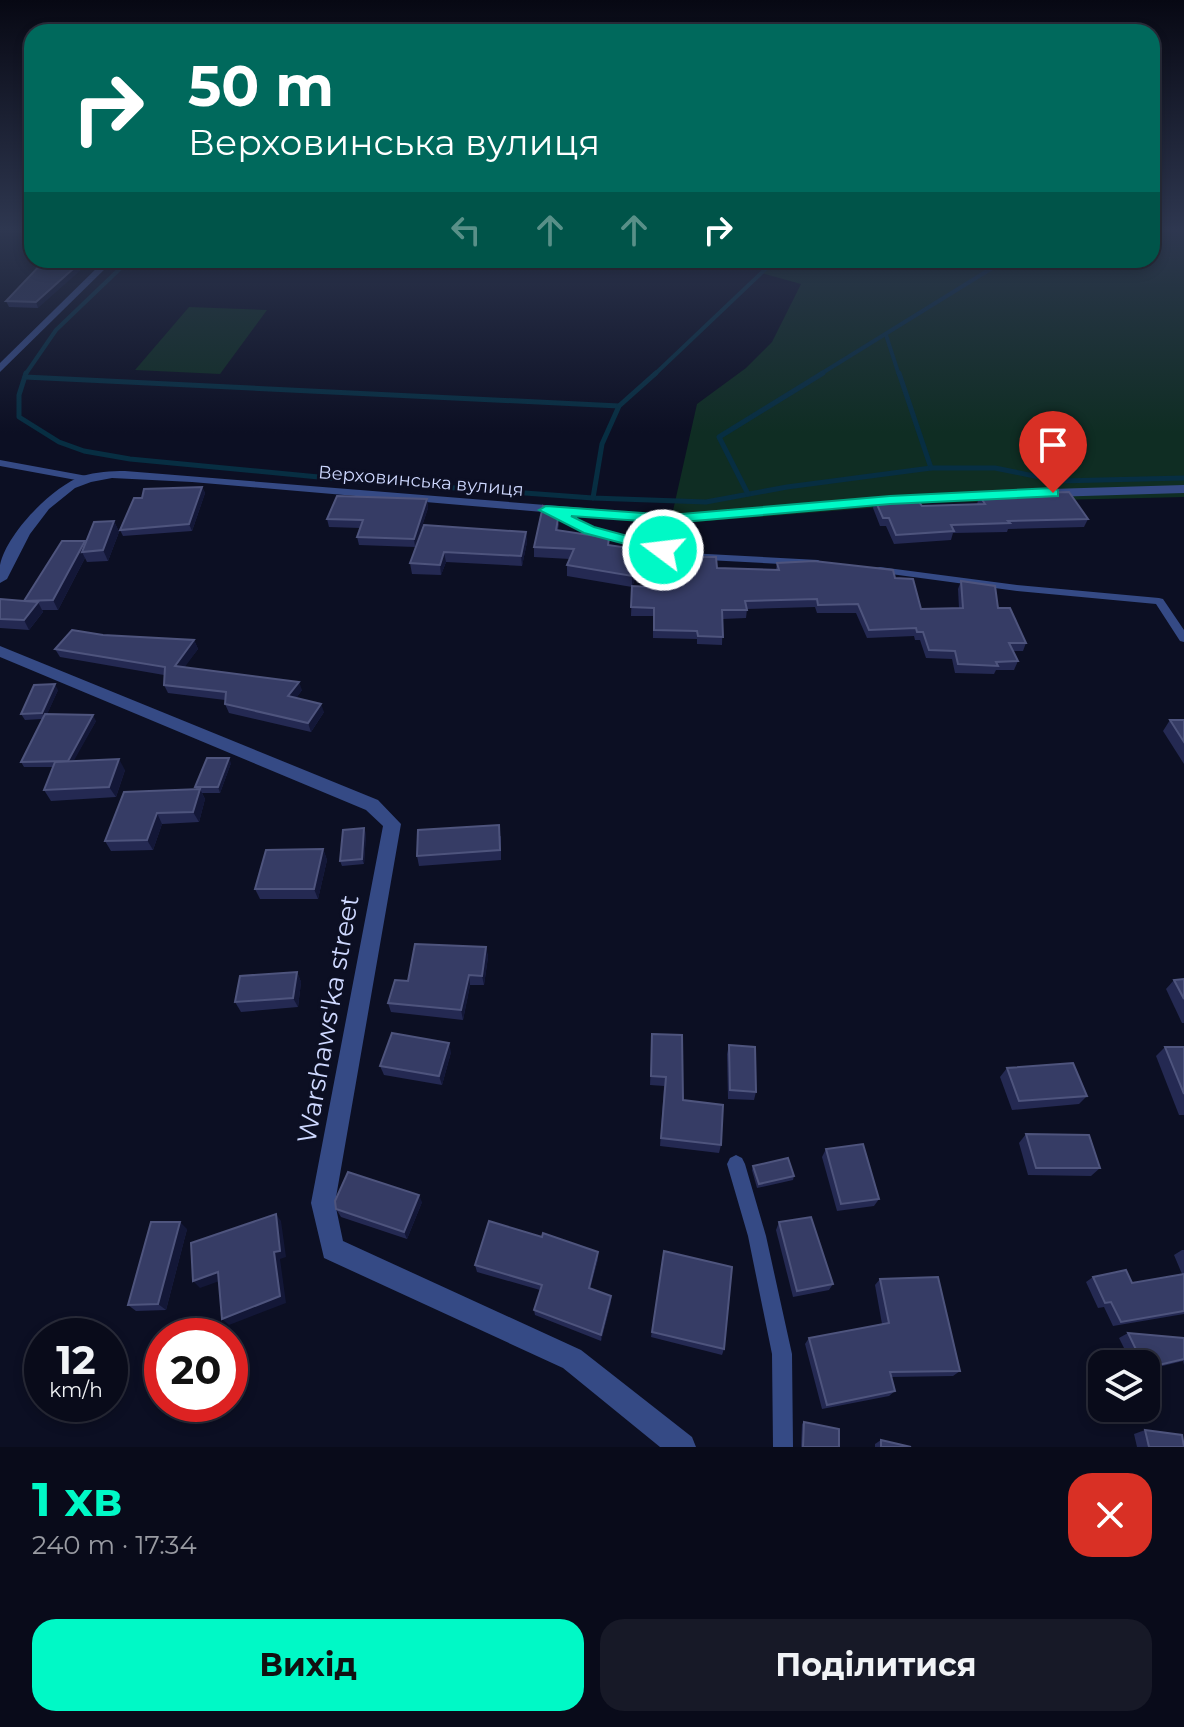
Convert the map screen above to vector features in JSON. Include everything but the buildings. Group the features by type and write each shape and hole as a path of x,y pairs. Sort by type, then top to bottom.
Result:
{"street":[{"path":"0,369 72,298"},
{"name":"Верховинська вулиця","path":"0,579 16,542 45,505 87,479 123,476 192,478 670,519 890,500 1014,494"},
{"path":"1029,493 1184,489"},
{"path":"0,540 16,542"},
{"name":"Warshaws'ka street","path":"0,651 372,805 392,824 323,1203 333,1249 572,1359 682,1447"}],"lane":[{"path":"0,463 87,479"},
{"path":"546,510 589,530 688,556 825,564"},
{"path":"868,569 1017,588 1159,601 1184,638"},
{"path":"736,1164 757,1236 782,1354 783,1447"}],"green space":[{"path":"794,298 1184,298 1184,497 932,503 670,524 697,404 746,368 772,342"},
{"path":"189,307 267,310 220,374 135,370"}],"waterway":[{"path":"26,374 56,330 90,298"},
{"path":"654,375 736,298"},
{"path":"819,375 944,298"},
{"path":"886,335 899,375"},
{"path":"619,406 656,373"},
{"path":"748,494 719,437 823,373"},
{"path":"899,373 931,468"},
{"path":"26,374 19,395 19,417 59,442 84,451 130,459 360,481 593,498"},
{"path":"25,377 619,406"},
{"path":"593,498 602,444 619,406"},
{"path":"593,498 706,502 787,487 931,468"},
{"path":"931,468 995,468 1059,481 1184,478"}],"route":[{"path":"663,550 589,530 546,510 670,519 890,500 1053,493"}]}
